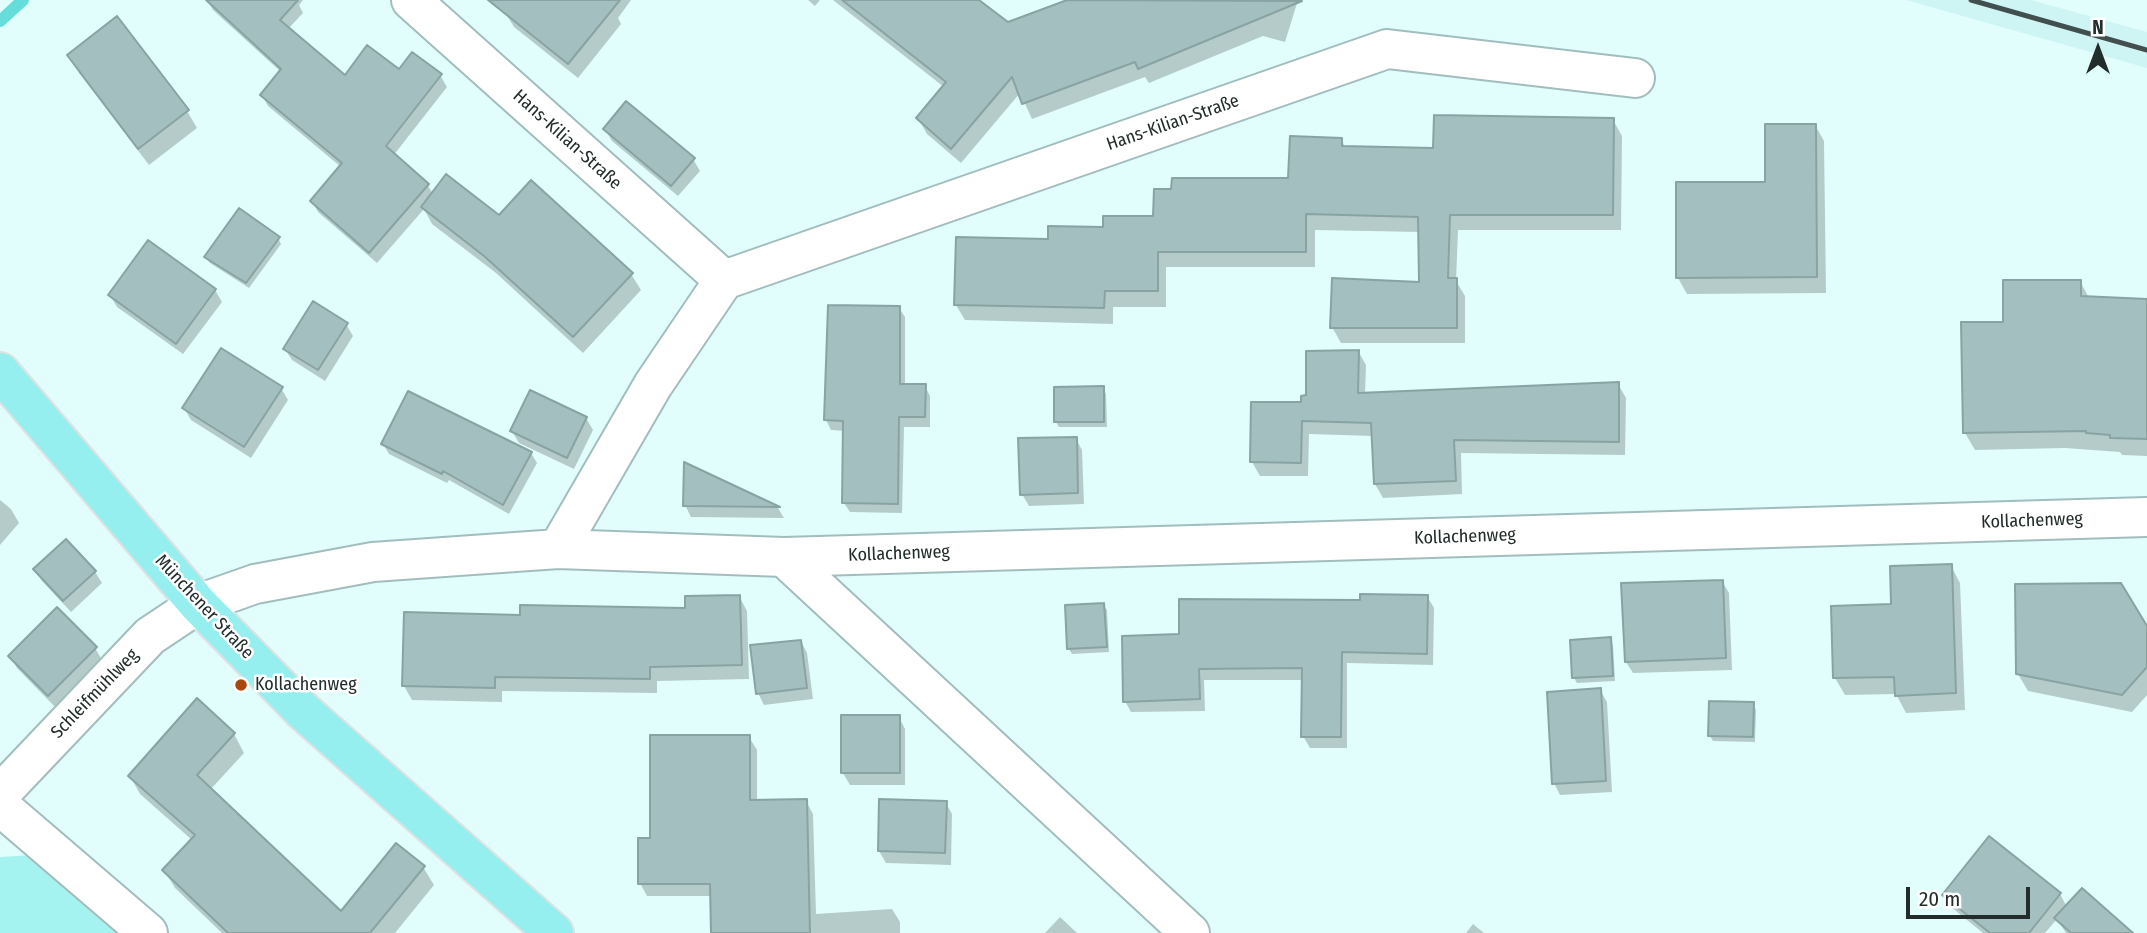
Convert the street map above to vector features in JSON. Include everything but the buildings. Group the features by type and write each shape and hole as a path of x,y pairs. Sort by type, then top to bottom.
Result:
{"main road":[{"name":"Münchener Straße","path":"0,372 198,604 303,711 554,933"}],"street":[{"name":"Hans-Kilian-Straße","path":"411,0 724,280 1387,48 1635,78"},
{"path":"558,549 653,385 724,280"},
{"name":"Kollachenweg","path":"198,604 254,584 373,562 558,549 784,557 2147,517"},
{"path":"784,557 1190,933"},
{"name":"Schleifmühlweg","path":"0,794 150,636 198,604"},
{"path":"0,806 148,933"}],"shaded area":[{"path":"1906,0 2031,0 2147,32 2147,68"},
{"path":"33,855 121,933 0,933 0,857"}],"waterway":[{"path":"0,21 23,0"}],"railway":[{"path":"1971,0 2147,50"}],"place":[{"name":"Kollachenweg","path":"241,685"}]}
